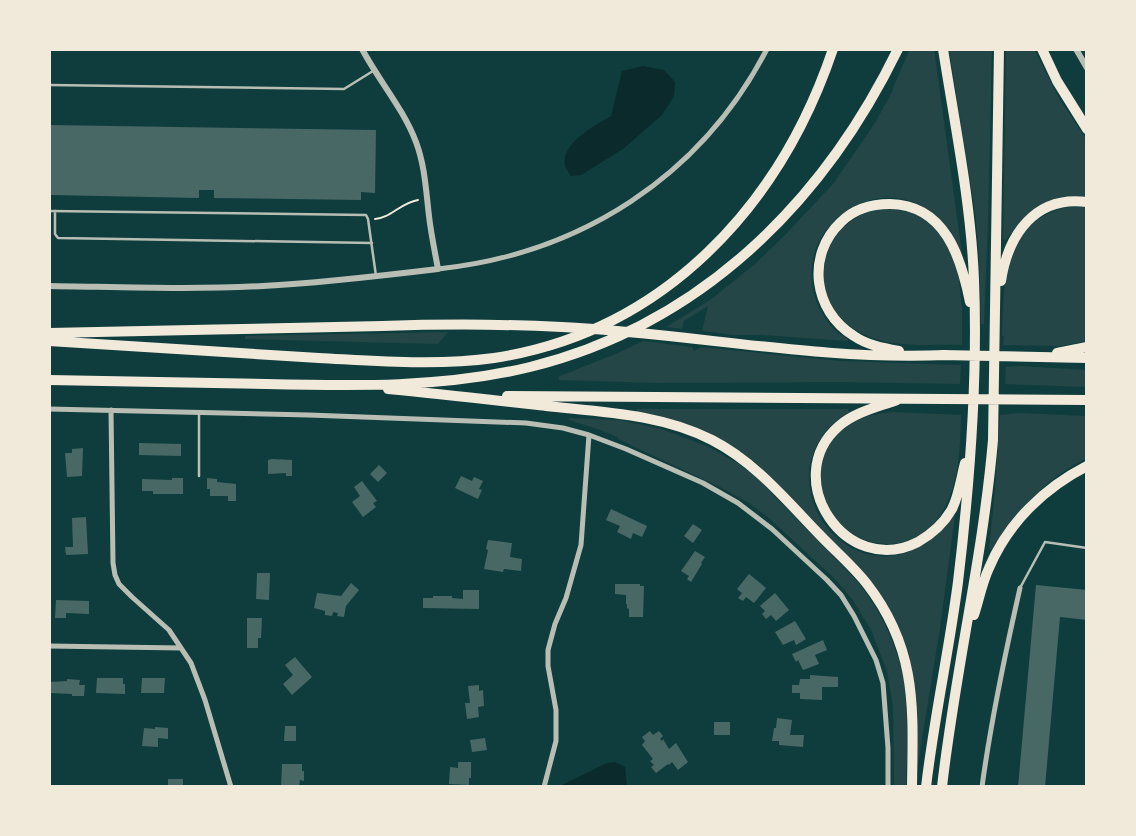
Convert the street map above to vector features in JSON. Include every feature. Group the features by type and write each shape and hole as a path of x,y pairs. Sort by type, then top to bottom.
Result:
{"highway":[{"path":"49,341 220,353 431,363 497,357 578,336 668,286 696,264 737,223 766,186 790,146 817,91 833,49"},
{"path":"342,386 459,379 529,367 597,346 661,315 720,276 793,208 835,157 853,130 898,49"},
{"path":"926,787 956,595 966,511 972,439 975,326 971,232 943,49"},
{"path":"942,787 993,440 999,49"},
{"path":"1042,49 1057,81 1087,129"},
{"path":"995,330 1003,265 1015,236 1030,218 1042,209 1068,202 1087,202"},
{"path":"975,326 959,260 948,237 938,224 918,210 880,204 867,207 840,223 830,235 819,260 818,278 824,304 842,327 864,342 915,354 1087,358"},
{"path":"49,333 441,324 536,326 614,330 751,346 841,353 946,355"},
{"path":"1030,357 1087,347"},
{"path":"49,380 342,386 454,395 668,423 713,441 752,467 771,485 866,582 890,621 900,642 911,687 912,787"},
{"path":"454,395 1087,400"},
{"path":"905,397 852,418 833,432 820,453 816,478 818,494 830,519 850,540 873,549 889,550 914,544 927,537 945,519 957,496 972,439"},
{"path":"966,632 976,611 988,570 1010,530 1043,495 1087,466"}],"street":[{"path":"362,49 408,123 417,145 438,269"},
{"path":"49,286 262,286 438,269 497,260 542,247 589,226 640,195 674,169 709,134 745,87 767,49"},
{"path":"1076,49 1087,68"},
{"path":"49,409 526,423 589,435 703,483 738,503 772,529 841,595 866,637 883,683 888,787"},
{"path":"111,410 115,575 126,591 169,629 191,663 231,787"},
{"path":"544,787 556,741 548,650 581,545 589,435"},
{"path":"982,787 1000,680 1020,588"},
{"path":"49,646 181,648"}],"lane":[{"path":"49,85 344,89 374,71"},
{"path":"49,211 366,215 376,276"},
{"path":"55,211 55,234 58,238 372,243"},
{"path":"199,476 200,412"},
{"path":"1020,588 1045,542 1087,548"}],"path":[{"path":"368,219 382,218 399,206 418,200"}],"shaded area":[{"path":"910,49 934,49 962,254 960,255 942,222 919,204 893,198 868,201 845,212 827,229 815,252 812,278 819,307 830,325 848,341 702,331 708,306 684,321 682,329 666,327 710,300 754,265 833,184 875,123 893,90"},
{"path":"949,49 992,49 984,324 981,324 975,211"},
{"path":"1006,49 1034,49 1060,100 1087,140 1087,197 1061,199 1040,206 1022,220 1006,240 1003,239"},
{"path":"643,66 664,70 675,82 674,96 662,115 623,149 581,175 571,176 565,166 565,158 573,142 611,116 622,71"},
{"path":"1067,207 1087,207 1087,341 1060,346 1003,345 1006,275 1018,240 1030,226 1046,215"},
{"path":"878,209 911,213 934,227 942,237 960,281 962,345 910,345 873,338 842,320 830,303 824,285 823,266 829,247 840,231 856,218"},
{"path":"448,332 438,344 245,339 245,336"},
{"path":"643,341 692,347 694,351 701,347 840,361 961,365 960,384 559,380 560,376"},
{"path":"1006,367 1087,370 1087,387 1005,384"},
{"path":"637,409 848,409 849,412 822,436 810,464 811,493 822,520 841,541 866,554 896,555 927,542 952,514 955,515 916,776 902,636 870,581 756,463 698,428 661,416 637,412"},
{"path":"893,412 961,415 958,466 952,491 941,514 921,534 899,543 875,543 853,535 835,520 823,500 820,476 827,450 839,433 863,418"},
{"path":"1020,413 1087,416 1087,458 1058,475 1033,497 1011,522 992,550 989,549 1000,415"},
{"path":"569,418 620,420 662,429 709,447 739,464 759,480 857,581 876,607 901,667 908,711 906,787 894,787 893,706 887,671 871,630 852,599 834,578 749,503 618,437"},
{"path":"615,762 625,767 627,787 558,787 607,763"}],"building":[{"path":"49,125 376,130 375,193 361,192 361,200 214,198 214,190 199,190 199,198 51,195"},
{"path":"139,443 181,444 181,456 139,455"},
{"path":"83,448 82,476 67,477 65,453"},
{"path":"268,460 292,460 292,476 286,476 286,473 268,474"},
{"path":"379,465 387,473 378,482 370,474"},
{"path":"461,476 472,481 474,477 483,481 478,499 455,488"},
{"path":"183,478 183,494 153,494 153,491 142,491 142,479"},
{"path":"207,478 236,484 236,501 228,501 228,496 210,496"},
{"path":"362,481 377,501 373,503 376,507 363,517 352,502 360,496 354,487"},
{"path":"611,509 647,526 642,537 633,533 631,539 617,532 620,526 606,520"},
{"path":"86,517 88,554 66,555 65,547 73,547 72,518"},
{"path":"693,524 702,530 693,543 684,536"},
{"path":"488,540 512,543 510,557 522,559 521,571 484,569"},
{"path":"695,551 705,557 691,582 687,579 689,576 681,571"},
{"path":"257,573 270,573 269,600 256,599"},
{"path":"749,574 766,588 754,603 746,597 743,601 738,598 742,593 737,589"},
{"path":"351,583 359,590 346,606 344,617 333,612 332,616 325,615 325,611 314,608 317,593 341,596"},
{"path":"615,584 644,586 643,617 629,617 626,595 615,594"},
{"path":"1036,585 1087,590 1087,620 1060,617 1045,787 1018,787"},
{"path":"463,590 479,590 479,609 423,608 423,598 452,596 463,599"},
{"path":"775,593 789,610 776,621 771,615 766,619 762,614 765,611 760,606"},
{"path":"56,600 89,601 89,614 66,613 66,618 55,618"},
{"path":"247,618 262,618 258,648 247,648"},
{"path":"795,621 806,639 796,645 794,640 783,645 775,632"},
{"path":"823,640 827,650 815,655 819,664 803,670 792,654"},
{"path":"295,657 312,677 292,695 283,684 293,675 285,665"},
{"path":"810,675 838,677 838,687 822,687 822,700 800,699 800,693 792,693 792,685 799,685 800,679 810,679"},
{"path":"97,678 123,678 125,694 96,693"},
{"path":"142,678 165,678 164,693 141,693"},
{"path":"80,680 79,685 85,685 84,696 49,693 49,682"},
{"path":"479,685 479,691 483,690 484,706 478,707 479,717 467,719 465,703 470,703 468,686"},
{"path":"777,718 792,720 790,735 804,735 803,747 779,745 779,741 772,741"},
{"path":"714,722 730,722 730,735 714,735"},
{"path":"285,726 296,726 296,741 284,741"},
{"path":"144,728 168,728 168,739 158,738 158,747 142,746"},
{"path":"650,731 653,735 659,731 663,736 660,739 663,739 669,749 676,743 688,762 678,770 672,762 656,773 651,767 654,765 650,761 653,759 642,745 645,741 642,737"},
{"path":"485,738 487,750 472,752 470,740"},
{"path":"458,762 471,762 469,785 449,784 450,767 458,768"},
{"path":"282,764 302,764 304,781 300,780 299,787 281,787"},
{"path":"168,779 183,779 183,787 168,787"}]}
